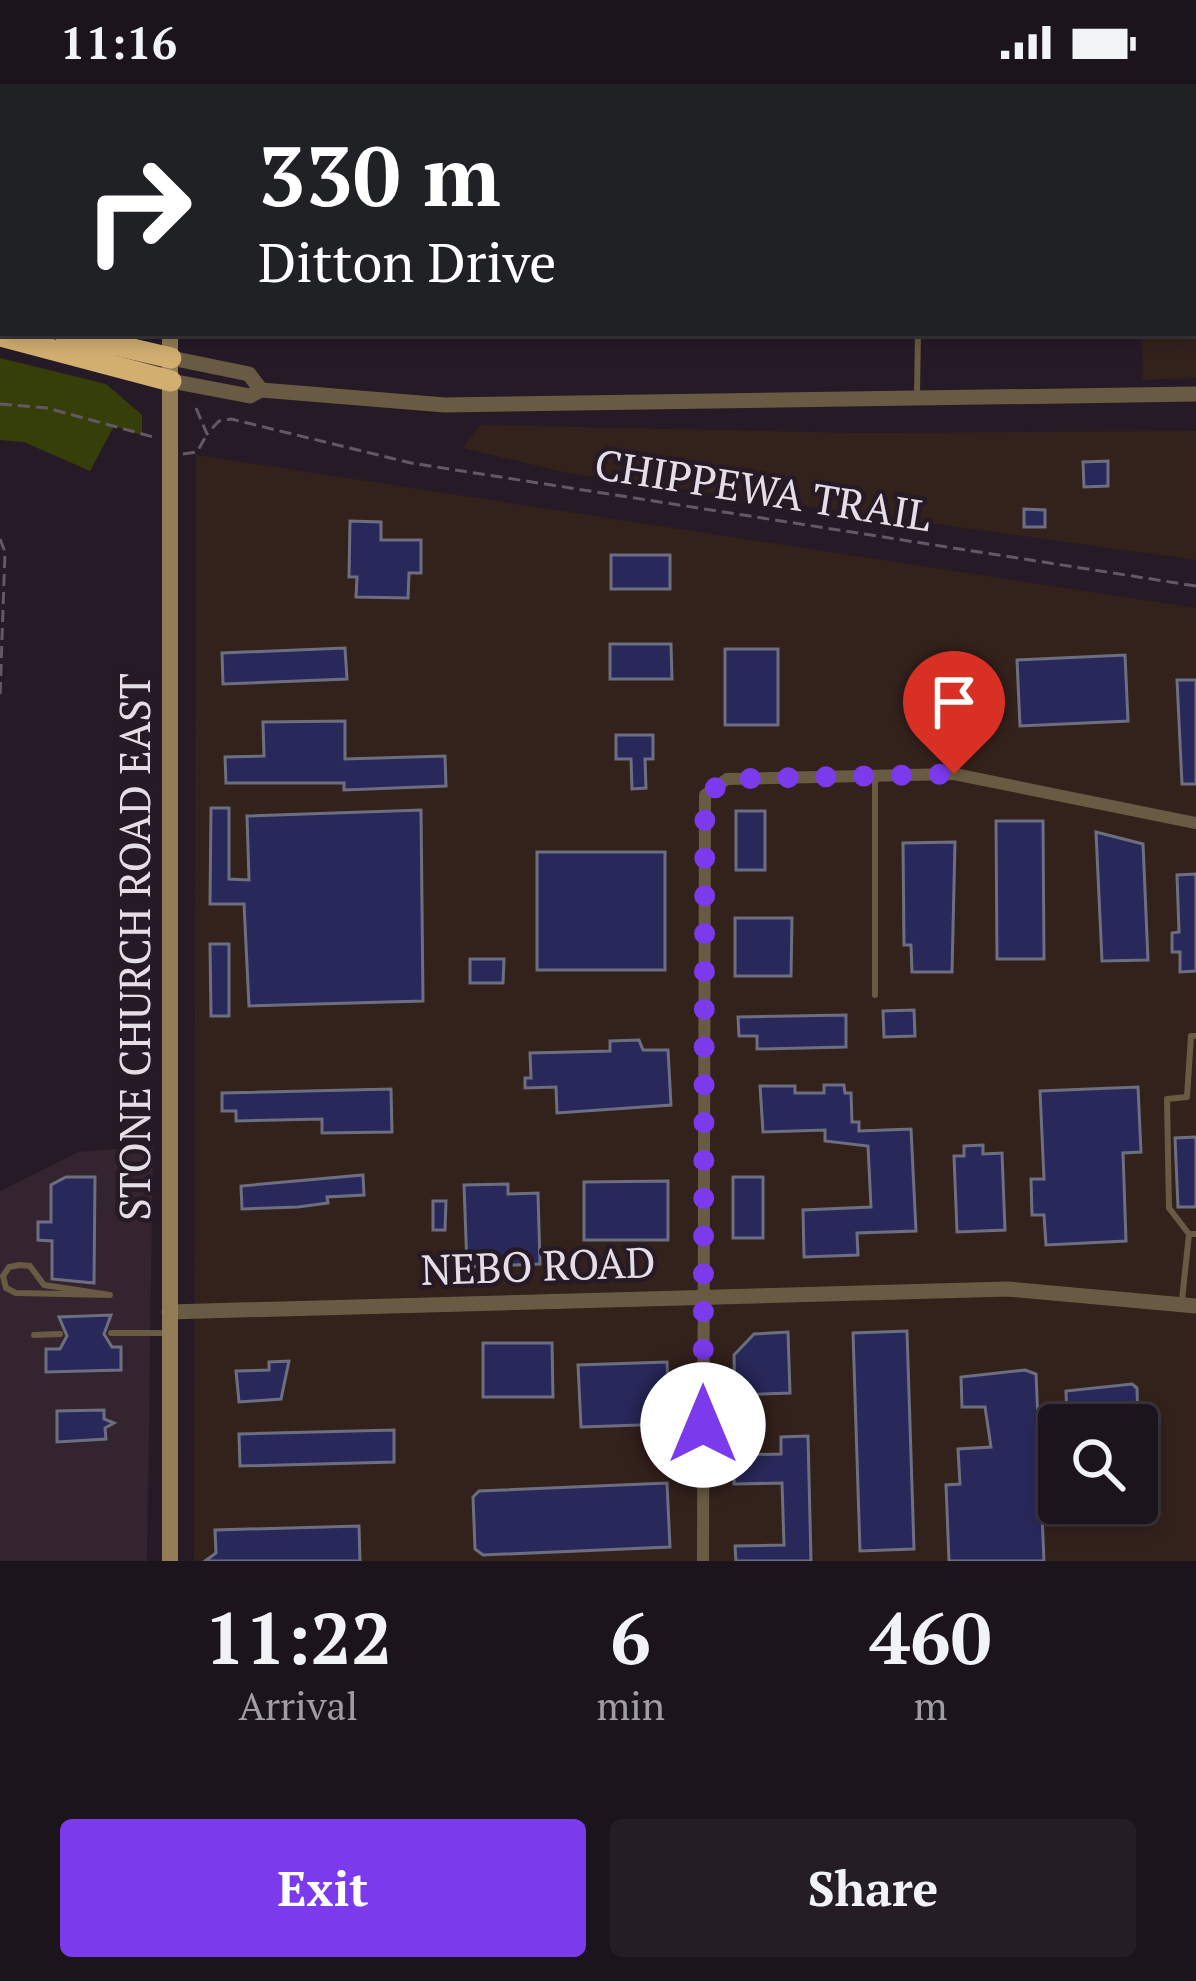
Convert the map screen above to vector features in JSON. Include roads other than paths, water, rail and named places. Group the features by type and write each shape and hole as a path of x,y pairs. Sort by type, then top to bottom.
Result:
{"highway":[{"path":"0,336 171,381"},
{"path":"77,336 171,358"}],"main road":[{"name":"STONE CHURCH ROAD EAST","path":"170,336 170,1561"}],"street":[{"path":"171,358 249,374 261,390"},
{"path":"171,381 250,396 261,390 445,405 1196,394"},
{"path":"703,1561 702,806 713,784 728,779 970,776 1196,823"},
{"name":"NEBO ROAD","path":"169,1312 1008,1289 1189,1305"}],"lane":[{"path":"916,398 918,336"},
{"path":"874,995 875,776"},
{"path":"1189,1305 1192,1234 1169,1208 1166,1137 1167,1099 1192,1096 1191,1036 1196,1036"},
{"path":"30,1266 44,1285 110,1295 16,1293 6,1288 3,1276 9,1267 30,1266"},
{"path":"111,1333 170,1333"},
{"path":"34,1335 60,1334"}]}
